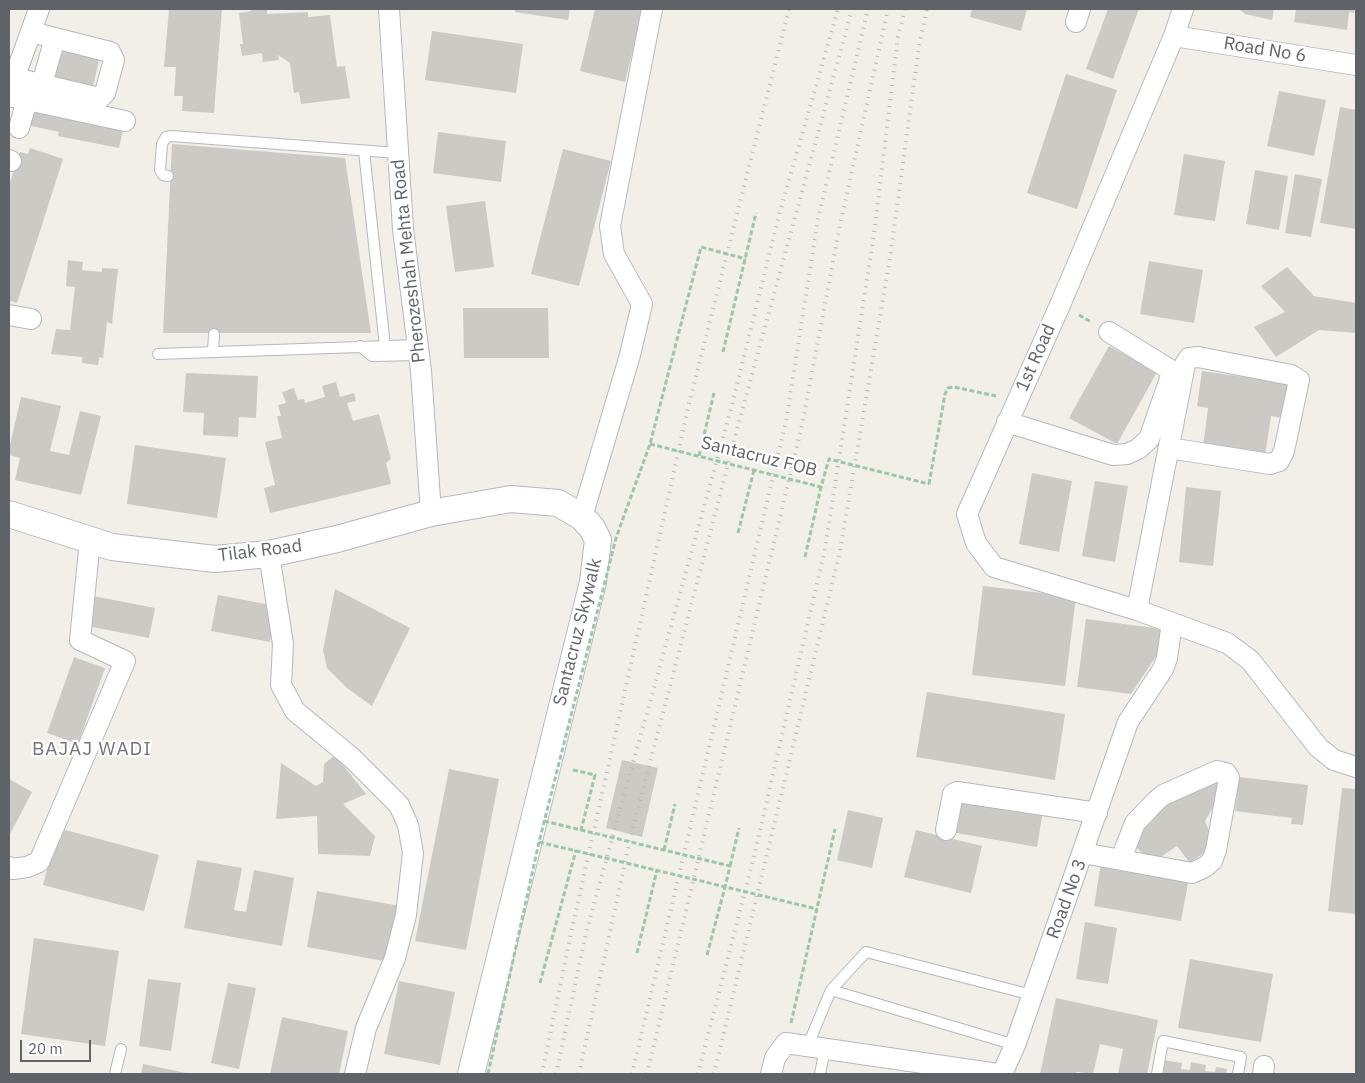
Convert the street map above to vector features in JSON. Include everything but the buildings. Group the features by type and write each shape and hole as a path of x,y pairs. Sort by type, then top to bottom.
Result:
{"street":[{"path":"17,127 15,91 38,9"},
{"name":"Pherozeshah Mehta Road","path":"389,9 403,229 418,350 431,513"},
{"path":"471,1074 593,582 598,540 592,528 582,516 628,362 642,304 614,254 610,226 652,9"},
{"name":"1st Road","path":"1183,9 1174,36 1060,305 968,514 976,543 994,567 1137,610 1227,643 1250,660 1318,747 1334,760 1356,767"},
{"path":"15,91 42,84 95,98 100,98 106,93 114,55 110,52 31,32"},
{"name":"Road No 6","path":"1174,36 1356,64"},
{"path":"42,84 55,38"},
{"path":"15,91 125,121"},
{"path":"9,315 31,319"},
{"path":"1007,422 1114,456 1127,454 1138,449 1149,439 1172,373 1169,369 1109,332"},
{"path":"1137,610 1169,448 1186,364 1189,358 1198,357 1291,375 1299,380 1284,451 1279,461 1270,464 1169,448"},
{"name":"Tilak Road","path":"9,514 112,547 215,559 269,554 337,539 431,513 511,499 558,503 582,516"},
{"path":"9,867 13,869 27,867 39,862 126,661 80,640 90,540"},
{"path":"269,554 283,644 281,685 295,711 352,758 399,805 408,825 413,853 406,915 395,958 366,1028 355,1074"},
{"name":"Road No 3","path":"1002,1074 1015,1045 1128,722 1167,658 1172,623"},
{"path":"1083,853 1121,860 1192,873 1205,867 1212,861 1216,850 1228,778 1226,773 1217,770 1163,795 1134,824 1121,860"},
{"path":"946,830 954,794 957,792 1097,813"},
{"path":"771,1074 775,1058 786,1043 998,1074"}],"lane":[{"path":"168,176 163,176 160,170 162,144 166,137 172,136 398,153"},
{"path":"364,151 385,351"},
{"path":"213,352 214,334"},
{"path":"158,354 360,346 385,351 418,350"},
{"path":"820,1074 816,1047 831,990 866,952 1032,995"},
{"path":"831,990 1015,1045"},
{"path":"1156,1074 1163,1041 1241,1057 1238,1074"},
{"path":"116,1074 121,1049"}],"path":[{"path":"723,352 756,213"},
{"name":"Santacruz Skywalk","path":"488,1074 544,821 616,538 650,444 701,247 746,258"},
{"path":"1060,305 1109,332"},
{"name":"Santacruz FOB","path":"650,444 821,487 829,459 929,484 945,394 948,388 954,387 987,394"},
{"path":"699,456 714,393"},
{"path":"738,533 754,470"},
{"path":"805,557 821,487"},
{"path":"581,830 595,775"},
{"path":"664,850 675,804"},
{"path":"544,821 730,866"},
{"path":"707,955 739,828"},
{"path":"786,1043 835,829"},
{"path":"539,842 817,909"},
{"path":"540,983 576,850"},
{"path":"637,952 657,870"}],"railway":[{"path":"542,1074 571,933 689,404 789,9"},
{"path":"556,1074 586,933 731,409 779,215 838,9"},
{"path":"579,1074 631,835 742,411 852,9"},
{"path":"632,1074 786,421 818,219 868,9"},
{"path":"647,1074 802,425 840,225 888,9"},
{"path":"698,1074 755,852 825,549 874,234 898,37 905,9"},
{"path":"714,1074 840,551 890,258 919,46 927,9"}],"district":[{"name":"BAJAJ WADI","path":"92,750"}]}
